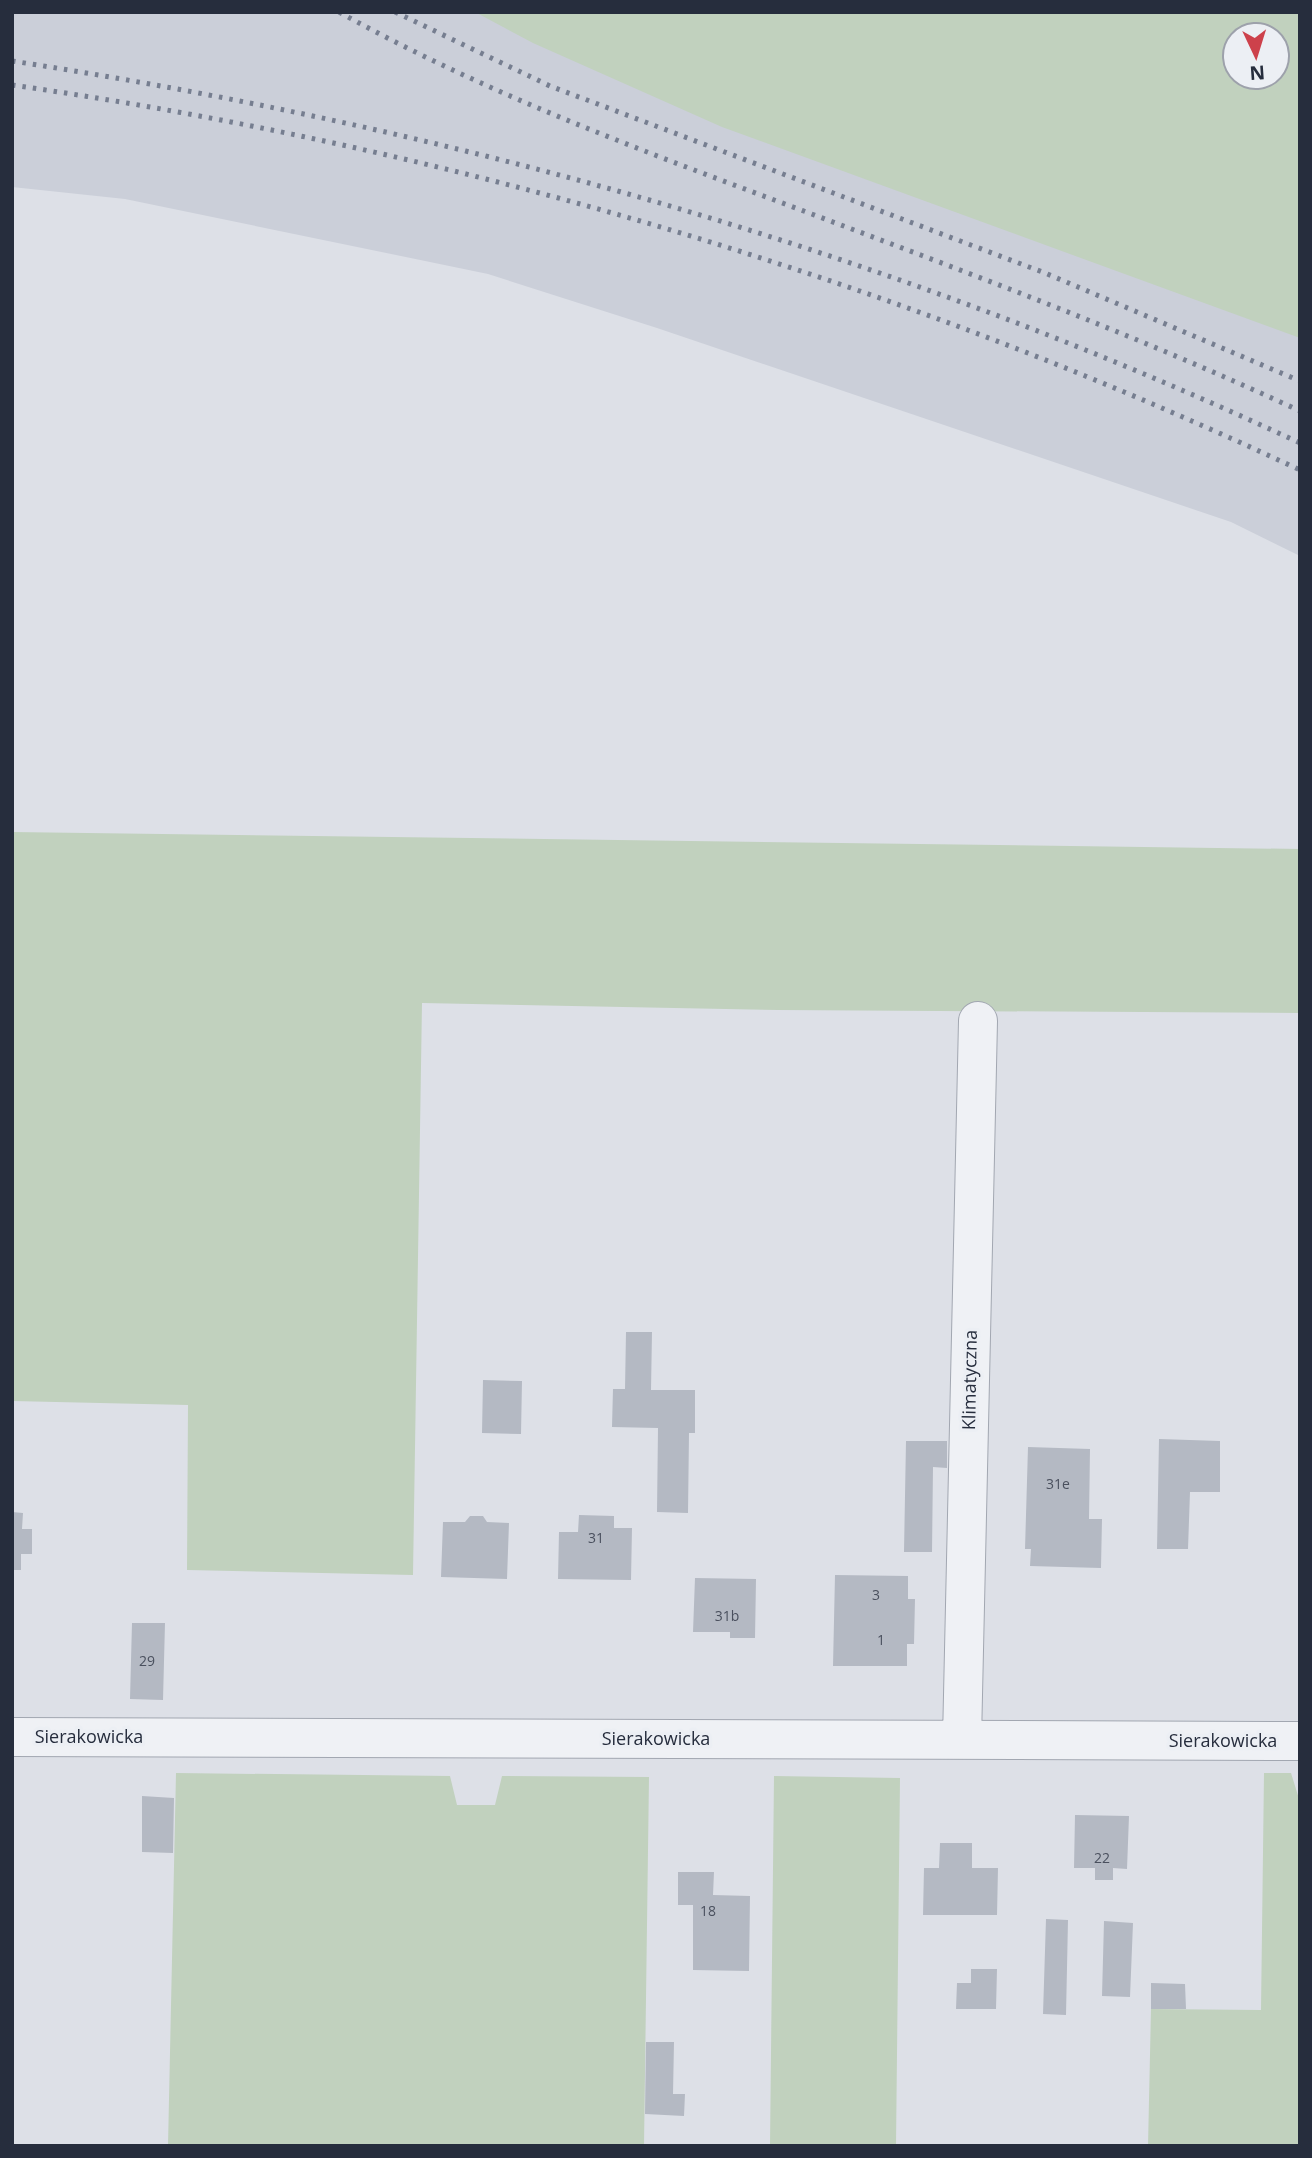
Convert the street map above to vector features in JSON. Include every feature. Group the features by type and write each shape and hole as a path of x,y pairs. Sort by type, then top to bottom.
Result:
{"street":[{"name":"Klimatyczna","path":"962,1740 978,1021"},
{"name":"Sierakowicka","path":"12,1737 1300,1741"}],"shaded area":[{"path":"12,12 483,12 1300,297 1300,556 1231,522 657,328 488,274 125,199 12,187"}],"green space":[{"path":"475,12 1300,12 1300,338 722,127 533,43"},
{"path":"12,832 1300,849 1300,1013 778,1010 422,1003 413,1575 187,1570 188,1405 12,1401"},
{"path":"176,1773 450,1776 457,1805 495,1805 502,1776 649,1777 644,2146 168,2146"},
{"path":"1264,1773 1291,1773 1300,1802 1300,2146 1148,2146 1151,2009 1261,2010"},
{"path":"774,1776 900,1778 896,2146 770,2146"}],"building":[{"path":"626,1332 652,1332 651,1390 695,1390 695,1433 689,1433 688,1513 657,1512 658,1428 612,1427 613,1389 625,1389"},
{"path":"483,1380 522,1381 521,1434 482,1433"},
{"path":"1159,1439 1220,1441 1220,1492 1190,1492 1188,1549 1157,1549"},
{"path":"906,1441 947,1441 947,1468 933,1467 932,1552 904,1552"},
{"path":"1028,1447 1090,1449 1089,1519 1102,1519 1101,1568 1030,1566 1031,1549 1025,1549"},
{"path":"12,1512 23,1513 22,1529 32,1529 32,1554 21,1554 21,1570 12,1570"},
{"path":"579,1515 614,1516 614,1528 632,1528 631,1580 558,1579 559,1532 578,1532"},
{"path":"470,1516 483,1516 487,1522 509,1523 507,1579 441,1577 443,1522 465,1522"},
{"path":"835,1575 908,1576 908,1599 915,1599 914,1644 907,1644 907,1666 833,1666"},
{"path":"695,1578 756,1579 755,1638 730,1638 730,1632 693,1632"},
{"path":"132,1623 165,1623 163,1700 130,1699"},
{"path":"142,1796 174,1798 173,1853 142,1852"},
{"path":"1075,1815 1129,1816 1127,1869 1113,1868 1113,1880 1095,1880 1095,1868 1074,1868"},
{"path":"940,1843 972,1843 972,1868 998,1868 997,1915 923,1915 924,1868 939,1868"},
{"path":"678,1872 714,1872 713,1895 750,1896 749,1971 693,1970 693,1905 678,1905"},
{"path":"1046,1919 1068,1920 1066,2015 1043,2014"},
{"path":"1104,1921 1133,1923 1130,1997 1102,1996"},
{"path":"971,1969 997,1969 996,2009 956,2009 957,1983 971,1983"},
{"path":"1151,1983 1185,1984 1186,2009 1151,2009"},
{"path":"646,2042 674,2042 673,2094 685,2094 684,2116 645,2114"}],"railway":[{"path":"339,12 447,67 558,116 1044,303 1173,355 1300,411"},
{"path":"395,12 550,86 1045,273 1300,381"},
{"path":"12,61 179,89 344,123 508,162 670,206 830,256 988,312 1145,374 1300,443"},
{"path":"12,85 178,112 344,145 508,185 670,230 831,281 990,338 1146,401 1300,470"}]}
